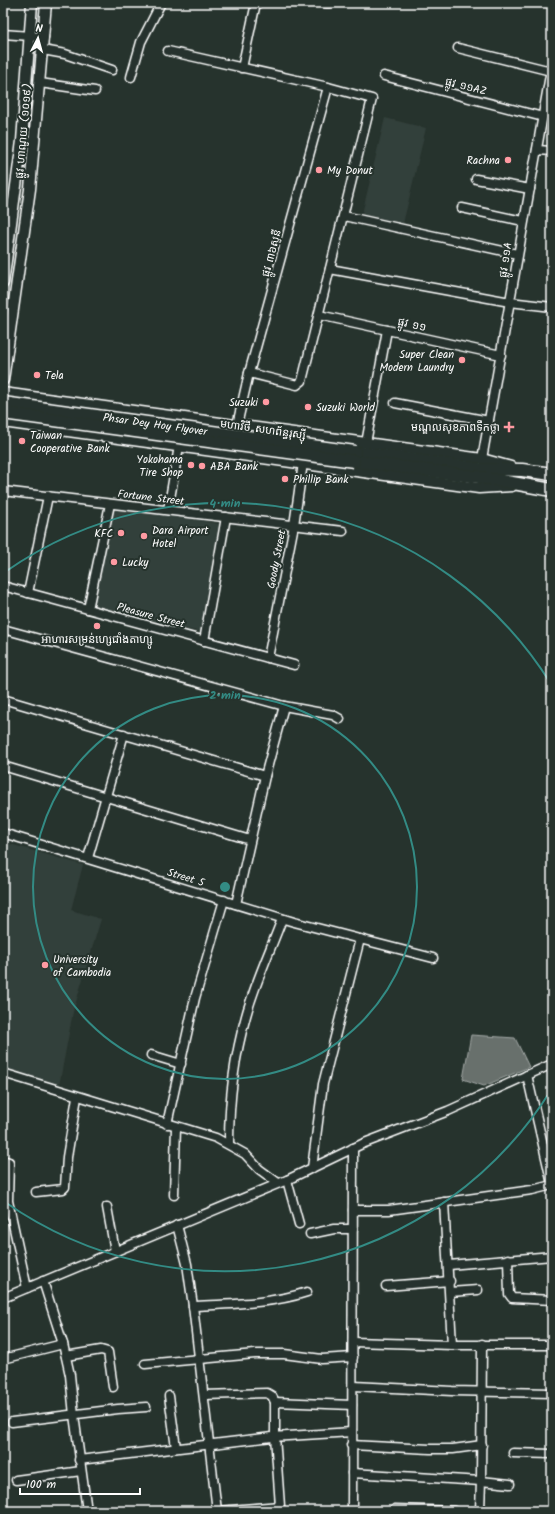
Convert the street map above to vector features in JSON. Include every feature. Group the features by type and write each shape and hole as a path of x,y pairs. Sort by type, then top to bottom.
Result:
{"highway":[{"name":"Phsar Dey Hoy Flyover","path":"3,403 354,456"},
{"name":"Phsar Dey Hoy Flyover","path":"3,413 354,456"},
{"name":"មហាវិថី សហព័ន្ធរុស្ស៊ី","path":"354,456 479,469 522,470 552,474"},
{"path":"354,456 552,490"}],"main road":[{"name":"ផ្លូវ ហាណូយ (១០១៩)","path":"3,283 17,180 32,3"},
{"name":"ផ្លូវ ហាណូយ (១០១៩)","path":"3,380 30,189 46,3"},
{"name":"មហាវិថី សហព័ន្ធរុស្ស៊ី","path":"3,393 482,459 522,470"},
{"path":"167,445 161,438 159,428 164,420 172,416"},
{"path":"3,422 479,488 522,486"}],"street":[{"path":"131,77 141,42 162,3"},
{"path":"242,68 256,3"},
{"path":"3,34 44,37"},
{"path":"458,48 551,67"},
{"path":"43,50 65,54 112,70"},
{"path":"168,51 328,87 370,98 372,102 319,315 300,384 297,385 249,373"},
{"name":"ផ្លូវ ១១A","path":"482,459 551,67"},
{"name":"ផ្លូវ ១១AZ","path":"384,76 543,117"},
{"path":"40,83 95,91"},
{"name":"ផ្លូវ ៣៦សូនី","path":"237,425 249,373 328,87"},
{"path":"537,150 552,151"},
{"path":"476,179 530,189"},
{"path":"462,208 523,221"},
{"path":"344,216 517,254"},
{"path":"330,269 510,302 552,307"},
{"name":"ផ្លូវ ១១","path":"319,315 500,355"},
{"path":"366,443 387,330"},
{"path":"395,403 489,421"},
{"path":"168,510 179,446"},
{"name":"Goody Street","path":"268,658 294,525 303,464"},
{"name":"Fortune Street","path":"3,491 343,531"},
{"path":"28,593 48,496"},
{"path":"88,609 110,504"},
{"path":"204,641 226,517"},
{"name":"Pleasure Street","path":"3,586 294,665"},
{"path":"3,629 284,706 333,715 340,719"},
{"path":"3,699 265,776"},
{"path":"236,904 265,776 284,706"},
{"path":"88,858 124,734"},
{"path":"3,766 250,840"},
{"name":"Street 5","path":"3,833 282,919 433,958"},
{"path":"167,1124 195,998 224,900"},
{"path":"229,1143 230,1087 237,1050 246,1015 282,919"},
{"path":"312,1168 323,1084 360,939"},
{"path":"151,1056 180,1064"},
{"path":"3,1298 278,1184 354,1148 448,1112 552,1064"},
{"path":"3,1073 229,1143 245,1154 259,1169 278,1184"},
{"path":"353,1210 390,1210 532,1190 552,1185 527,1075"},
{"path":"36,1192 63,1189 65,1187 67,1157 77,1097"},
{"path":"174,1195 176,1127"},
{"path":"352,1511 351,1445 354,1386 354,1148"},
{"path":"3,1160 9,1162 8,1201 27,1288"},
{"path":"287,1180 299,1224"},
{"path":"444,1202 450,1281 452,1345"},
{"path":"107,1207 115,1251"},
{"path":"177,1225 187,1264 193,1306 217,1511 280,1506 275,1436 275,1402 272,1396 267,1393 204,1395"},
{"path":"310,1234 334,1229 353,1229"},
{"path":"449,1265 552,1256"},
{"path":"508,1259 509,1294 512,1298 552,1300"},
{"path":"43,1281 63,1344 70,1375 79,1460 87,1511"},
{"path":"386,1286 450,1281"},
{"path":"450,1292 478,1290"},
{"path":"193,1306 270,1300 293,1297 307,1292"},
{"path":"353,1342 452,1345 552,1345"},
{"path":"3,1359 63,1344"},
{"path":"480,1511 482,1445 482,1344"},
{"path":"66,1356 101,1350 108,1352 114,1387"},
{"path":"145,1364 255,1354 284,1354 322,1359 353,1357"},
{"path":"354,1386 482,1392 552,1393"},
{"path":"169,1396 176,1448"},
{"path":"275,1402 352,1405"},
{"path":"12,1422 146,1407"},
{"path":"79,1460 275,1436 352,1432"},
{"path":"351,1445 453,1449 482,1445"},
{"path":"513,1453 552,1454"},
{"path":"16,1480 81,1471"},
{"path":"352,1473 510,1484"},
{"path":"395,1509 454,1511"}],"shaded area":[{"path":"385,118 426,128 402,228 361,218"},
{"path":"108,502 231,526 210,634 85,608"},
{"name":"University of Cambodia","path":"3,842 83,865 71,910 101,919 73,1012 59,1086 3,1068"},
{"path":"471,1035 515,1038 529,1067 484,1086 463,1079"}],"place":[{"name":"Rachna","path":"508,160"},
{"name":"My Donut","path":"319,170"},
{"name":"Super Clean Modern Laundry","path":"462,360"},
{"name":"Tela","path":"37,375"},
{"name":"Suzuki","path":"266,402"},
{"name":"Suzuki World","path":"308,407"},
{"name":"មណ្ឌលសុខភាពទឹកថ្លា","path":"509,427"},
{"name":"Taiwan Cooperative Bank","path":"22,441"},
{"name":"Yokohama Tire Shop","path":"191,465"},
{"name":"ABA Bank","path":"202,466"},
{"name":"Phillip Bank","path":"285,479"},
{"name":"KFC","path":"121,533"},
{"name":"Dara Airport Hotel","path":"144,536"},
{"name":"Lucky","path":"114,562"},
{"name":"អាហារសម្រន់ហ្សេជាំងតាហ្សូ","path":"97,626"},
{"name":"University of Cambodia","path":"45,965"}]}
